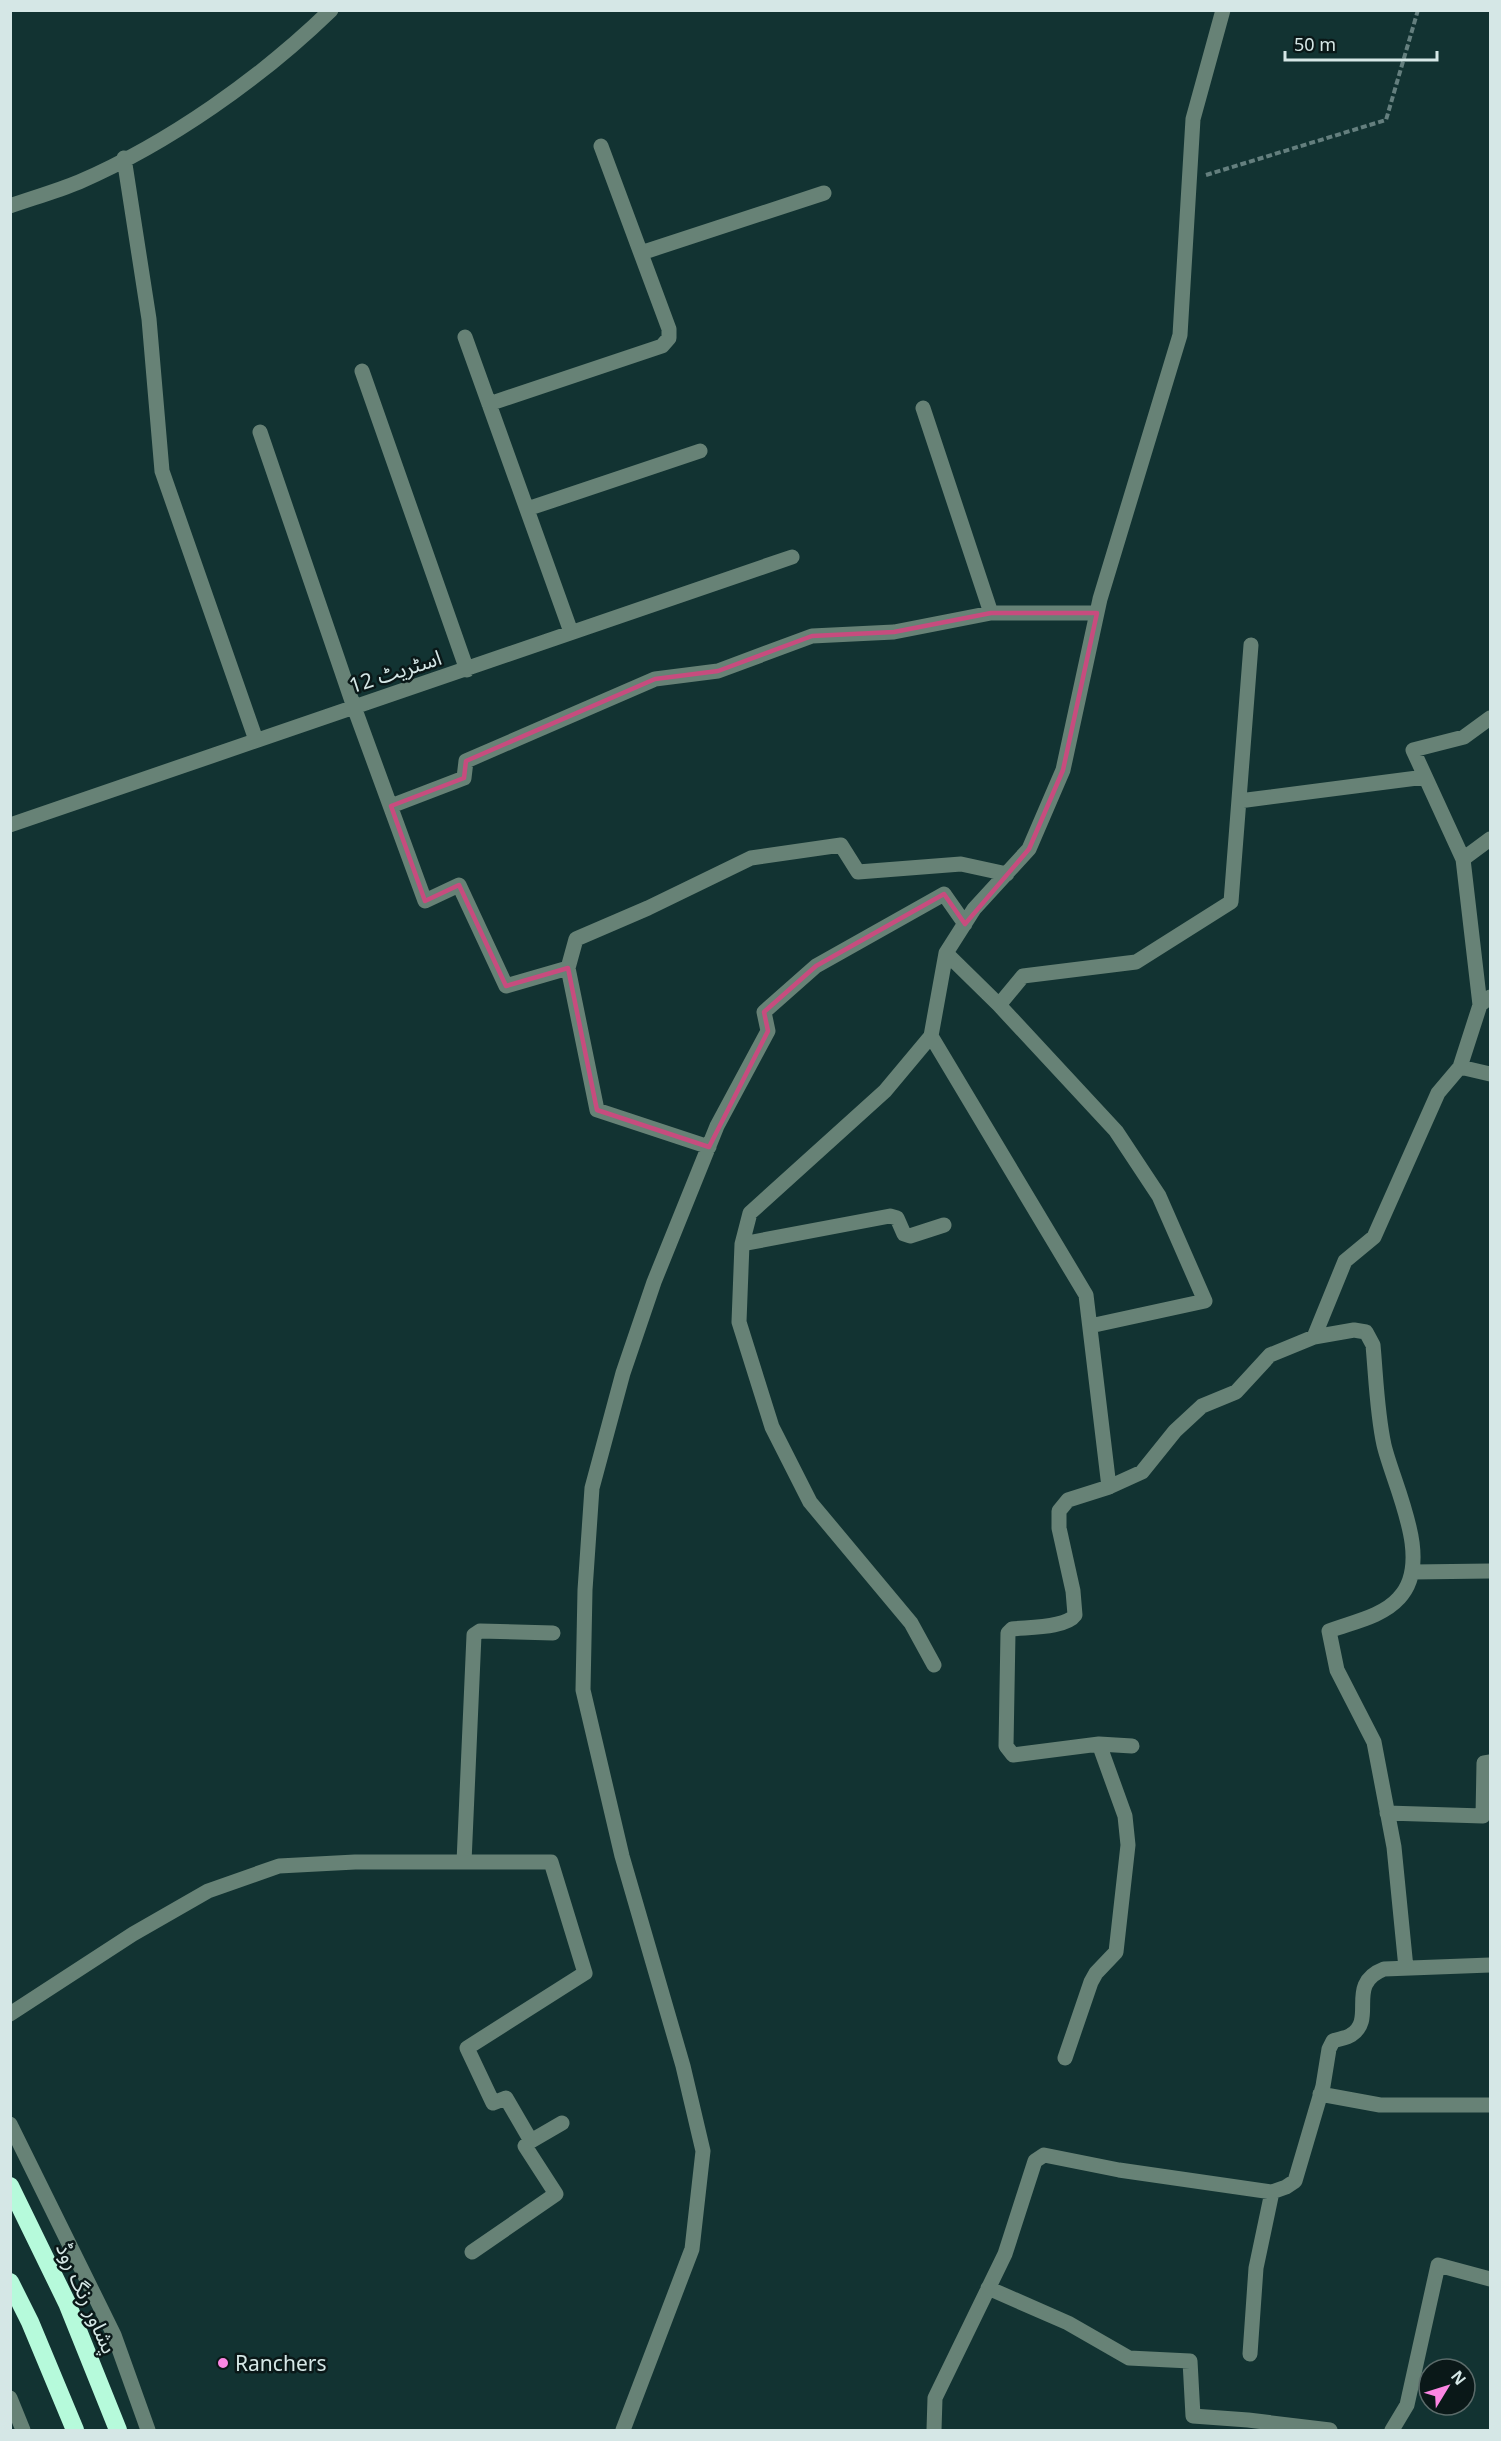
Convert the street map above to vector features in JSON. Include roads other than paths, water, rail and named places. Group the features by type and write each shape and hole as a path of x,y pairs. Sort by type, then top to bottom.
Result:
{"highway":[{"name":"پشاور رنگ روڈ","path":"10,2186 67,2303 118,2430"},
{"path":"10,2283 30,2322 75,2430"}],"street":[{"path":"10,206 79,182 157,141 242,86 331,10"},
{"path":"934,1665 911,1623 810,1502 772,1427 739,1322 742,1244 750,1214 885,1091 931,1036 946,953 974,909 1029,849 1063,770 1097,613 1180,335 1193,119 1223,10"},
{"path":"489,404 662,346 669,338 669,329 601,146"},
{"path":"124,158 149,319 162,471 256,740"},
{"path":"641,253 824,193"},
{"path":"465,338 571,632"},
{"path":"362,371 467,670"},
{"path":"923,408 991,613"},
{"path":"260,432 354,706 425,901 459,885 506,986 568,968"},
{"path":"528,509 700,451"},
{"name":"اسٹریٹ 12","path":"10,825 354,706 467,670 792,556"},
{"path":"391,806 464,778 466,761 655,679 718,671 812,636 894,632 991,613 1097,613"},
{"path":"999,1005 1023,976 1136,962 1231,902 1251,645"},
{"path":"1314,1337 1345,1262 1374,1237 1438,1093 1460,1067 1485,1001 1463,858 1413,750 1464,738 1491,718"},
{"path":"1239,801 1425,777"},
{"path":"1463,858 1491,839"},
{"path":"709,1147 597,1110 568,968 576,939 648,908 751,858 841,845 858,872 961,864 1006,874"},
{"path":"622,2430 692,2249 703,2151 680,2054 622,1856 583,1690 585,1590 592,1488 623,1372 654,1282 717,1126 768,1031 764,1012 816,966 944,894 965,924"},
{"path":"946,953 999,1005 1116,1131 1159,1196 1205,1301 1090,1326"},
{"path":"931,1036 1086,1295 1109,1488"},
{"path":"1460,1067 1491,1074"},
{"path":"742,1244 890,1216 897,1218 904,1234 910,1236 945,1225"},
{"path":"1132,1746 1099,1744 1013,1755 1006,1746 1006,1636 1012,1629 1060,1624 1073,1619 1075,1615 1073,1591 1059,1528 1059,1511 1068,1500 1109,1488 1142,1472 1175,1431 1202,1406 1236,1392 1270,1355 1314,1337 1354,1330 1366,1332 1373,1345 1384,1444 1412,1537 1413,1572 1401,1597 1384,1611 1329,1630 1337,1670 1374,1742 1394,1847 1406,1968"},
{"path":"1413,1572 1491,1571"},
{"path":"464,1862 474,1635 480,1631 553,1633"},
{"path":"1065,2058 1091,1982 1096,1973 1116,1952 1128,1845 1125,1816 1099,1744"},
{"path":"1387,1813 1483,1816 1484,1763 1491,1762"},
{"path":"10,2014 133,1934 208,1891 279,1866 355,1862 551,1862 585,1973 467,2048 493,2103 506,2098 531,2141"},
{"path":"934,2430 935,2398 1005,2254 1038,2157 1044,2155 1119,2169 1272,2192 1286,2187 1295,2181 1320,2094 1329,2049 1333,2041 1351,2035 1359,2027 1362,2017 1364,1983 1374,1973 1384,1969 1491,1965"},
{"path":"1320,2094 1380,2105 1491,2105"},
{"path":"472,2252 556,2194 525,2146 562,2123"},
{"path":"10,2124 114,2335 148,2430"},
{"path":"1250,2354 1256,2268 1272,2192"},
{"path":"1392,2430 1407,2405 1438,2265 1491,2279"},
{"path":"988,2288 1068,2323 1129,2358 1190,2361 1193,2416 1330,2430"},
{"path":"10,2398 23,2430"}],"place":[{"name":"Ranchers","path":"223,2363"}]}
